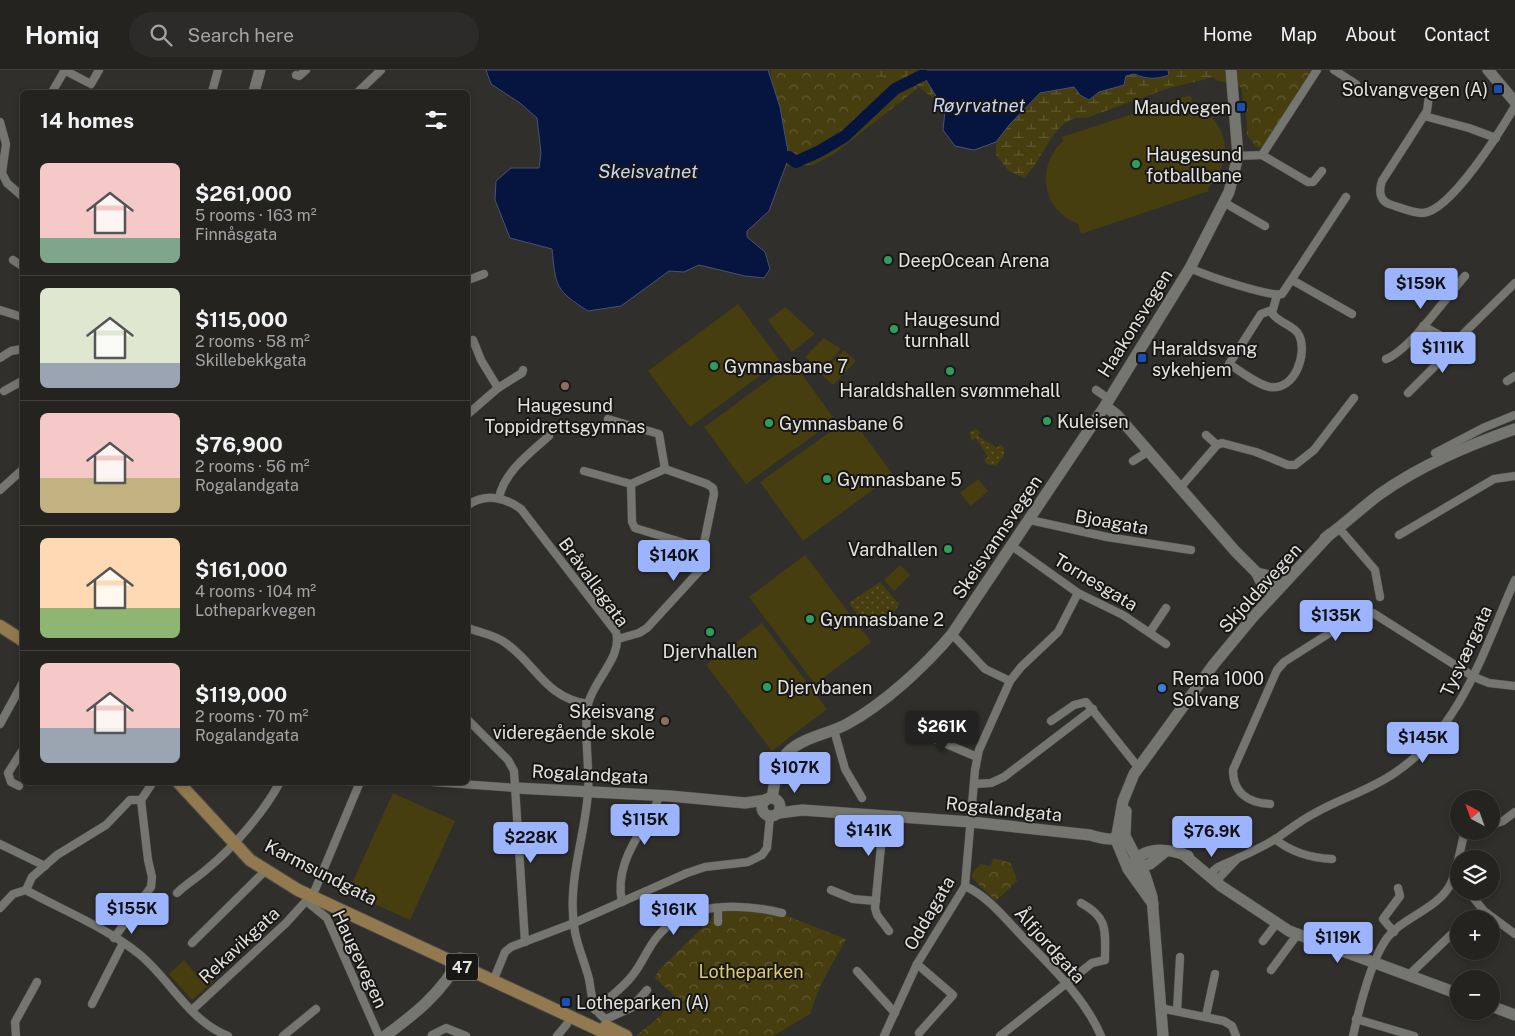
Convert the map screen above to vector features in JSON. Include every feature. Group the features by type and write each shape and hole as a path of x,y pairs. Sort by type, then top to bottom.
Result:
{"main road":[{"path":"0,626 20,639"},
{"path":"0,634 20,645"},
{"name":"47","path":"182,785 236,847"},
{"name":"Karmsundgata","path":"236,847 250,860 311,897 458,961 612,1036"},
{"name":"Karmsundgata","path":"236,847 311,897"},
{"name":"Karmsundgata","path":"458,961 496,974 626,1036"}],"street":[{"path":"53,90 64,70 91,84"},
{"path":"87,90 100,70"},
{"path":"213,90 218,70"},
{"path":"255,90 260,70"},
{"path":"296,75 299,76 306,70"},
{"path":"360,90 381,70"},
{"name":"Haakonsvegen","path":"1231,70 1238,156 1233,180 1225,203 1190,268 1107,402 1256,573 1266,575 1273,588"},
{"path":"1262,155 1316,70"},
{"path":"1334,70 1356,84"},
{"path":"1429,96 1427,111 1382,181 1380,192 1386,202 1413,211 1430,211 1468,176 1496,138 1515,102 1488,70"},
{"path":"1424,116 1469,128 1496,138"},
{"path":"0,122 6,144 2,174 7,183 20,193"},
{"path":"1238,156 1262,155 1308,182 1313,182 1322,170"},
{"path":"1190,268 1220,280 1277,295 1282,294 1346,196"},
{"path":"1225,203 1265,226"},
{"path":"13,260 20,265"},
{"path":"470,279 481,272"},
{"path":"1386,359 1400,351 1465,276"},
{"path":"1292,280 1352,314"},
{"path":"1408,393 1455,346 1457,340 1515,283"},
{"path":"1272,310 1262,314 1229,364 1260,383 1271,387 1282,386 1288,382 1301,363 1301,343 1298,334 1275,317 1272,310 1277,295"},
{"path":"0,310 20,316"},
{"path":"1423,326 1445,338 1457,340"},
{"path":"473,340 481,360 498,388"},
{"path":"2,353 20,349"},
{"path":"470,412 498,388 522,373 523,370"},
{"path":"1507,381 1515,376"},
{"path":"4,391 20,382"},
{"path":"1096,390 1107,402"},
{"path":"1206,435 1217,444 1229,443 1288,465 1295,465 1314,450 1354,398"},
{"name":"Skeisvannsvegen","path":"772,808 776,773 783,757 798,745 834,730 859,716 885,697 952,634 1030,520 1107,402"},
{"path":"1435,453 1482,428 1515,415"},
{"path":"608,419 659,434 665,469"},
{"name":"Skjoldavegen","path":"1153,904 1128,869 1119,836 1127,792 1138,767 1214,664 1241,621 1273,588 1365,504 1420,469 1465,447 1515,429"},
{"path":"470,504 475,500 498,498 507,477 548,436"},
{"path":"1180,488 1217,444"},
{"path":"1133,461 1149,451"},
{"path":"584,471 631,484 665,469 713,488 714,494 702,568 647,628 639,633 618,639"},
{"path":"0,490 20,472"},
{"path":"1399,535 1494,479 1515,476"},
{"path":"631,484 632,522 635,528 704,549"},
{"name":"Bråvallagata","path":"498,498 513,504 526,516 612,625 618,639 616,652 595,684 588,704 588,792 576,859 574,923 595,1010"},
{"name":"Bjoagata","path":"1030,520 1107,537 1190,550"},
{"path":"1334,531 1375,570 1380,597"},
{"name":"Tornesgata","path":"1012,546 1078,592 1123,615 1166,644"},
{"name":"Tysværgata","path":"1215,876 1238,858 1275,839 1315,813 1363,792 1398,771 1429,742 1449,719 1474,677 1515,580"},
{"name":"Oddagata","path":"884,1036 917,964 964,886 977,757 1010,681 1021,667 1058,632 1078,592"},
{"path":"1150,632 1166,608"},
{"path":"1270,804 1251,800 1238,791 1233,778 1233,770 1277,670 1294,654 1366,611 1373,613 1474,677 1489,683 1515,686"},
{"path":"470,631 501,640 514,650 554,691 575,702 588,704"},
{"path":"952,634 985,669 1010,681"},
{"path":"0,724 20,688"},
{"path":"1051,721 1081,702 1086,702 1138,767"},
{"path":"974,784 991,783 1004,777 1093,709"},
{"path":"470,722 512,765 516,788 525,942"},
{"path":"834,730 846,769 862,798"},
{"path":"916,731 977,757"},
{"path":"19,786 11,782 8,773 20,754"},
{"path":"114,938 151,887 152,877 148,860 141,800 150,785"},
{"path":"176,893 236,847 278,785"},
{"path":"311,897 359,785"},
{"name":"Rogalandgata","path":"470,785 659,795 745,803 772,808 971,822 1090,835 1119,836"},
{"path":"622,902 620,886 624,865 638,835 656,807 659,795"},
{"path":"26,890 32,877 68,847 106,825 130,800 141,800"},
{"path":"496,974 505,952 525,942 574,923 696,870 755,860 767,848 772,808"},
{"path":"1500,822 1515,812"},
{"path":"884,816 876,902 877,915 889,931"},
{"name":"Skjoldavegen","path":"1119,836 1138,863 1149,884 1153,904 1163,1036"},
{"path":"1275,839 1284,846 1315,858 1332,858"},
{"path":"0,844 45,866"},
{"path":"1128,869 1138,863 1150,864 1166,851 1182,854 1215,876 1237,896 1276,924 1296,935 1450,991"},
{"path":"192,943 266,870"},
{"name":"Ålfjordgata","path":"964,886 993,905 1066,984 1087,1010 1101,1036"},
{"path":"1353,1036 1356,1019 1385,940 1435,902 1450,887"},
{"path":"1394,932 1383,919 1400,896 1398,888"},
{"path":"0,908 13,894 26,890 123,943 151,965 192,1010 217,1032 228,1036"},
{"path":"831,890 853,898 876,902"},
{"name":"Rekavikgata","path":"192,1010 286,923 311,897"},
{"name":"Haugevegen","path":"311,897 327,918 380,1036"},
{"path":"1475,900 1484,911 1515,934"},
{"path":"1000,1036 1092,963 1105,960 1103,921 1098,914 1081,902"},
{"path":"647,990 630,1008 606,1019 595,1010 632,976 664,930 697,910 758,908 782,913"},
{"path":"718,909 718,922"},
{"path":"1263,941 1276,924"},
{"path":"1271,970 1296,935"},
{"path":"1409,975 1450,936"},
{"path":"92,1004 123,943"},
{"path":"1177,1011 1180,957"},
{"path":"385,1036 429,1001 458,961"},
{"path":"917,964 953,995 919,1033"},
{"path":"857,971 895,1013"},
{"path":"1206,1016 1215,974"},
{"path":"16,1036 15,1022 37,982"},
{"path":"1160,1008 1224,1021 1232,1026 1236,1036"},
{"path":"283,1036 316,1009"},
{"path":"1500,1009 1515,1015"},
{"path":"1356,1019 1414,1036"},
{"path":"557,1036 567,1024"},
{"path":"1229,1036 1232,1026"},
{"path":"432,1035 446,1028 466,1036"}],"green space":[{"path":"770,70 862,70 867,75 909,80 918,88 834,154 813,165 785,166 789,157"},
{"path":"862,70 924,70 923,75 940,103 909,80 866,75"},
{"path":"1168,70 1214,70 1214,77 1166,89 1086,118 1075,118 1066,122 1051,139 1024,178 1009,171 996,155 996,142 1010,124 1040,93 1074,87 1080,95 1089,100 1099,92 1124,85 1126,76 1134,74 1146,79 1168,75"},
{"path":"1214,70 1316,70 1265,146 1257,148 1247,135 1247,122 1241,87 1216,80 1213,77"},
{"path":"1190,95 1194,105 1206,112 1215,121 1221,131 1224,142 1225,154 1222,166 1217,178 1208,188 1209,191 1081,234 1078,224 1057,209 1046,187 1048,163 1054,151 1063,141 1062,137"},
{"name":"Gymnasbane 7","path":"738,304 780,361 690,427 648,371"},
{"path":"785,307 815,334 792,352 768,320"},
{"path":"824,338 841,349 821,371 805,357"},
{"path":"844,350 856,361 833,385 821,374"},
{"name":"Gymnasbane 6","path":"793,362 835,420 746,484 704,427"},
{"name":"Gymnasbane 5","path":"851,417 893,475 803,541 760,482"},
{"path":"976,429 980,432 978,436 997,448 1000,444 1004,447 1004,456 996,466 987,464 984,460 988,457 976,438 971,441 970,432"},
{"path":"978,479 988,491 971,506 960,493"},
{"name":"Gymnasbane 2","path":"805,555 871,642 815,684 749,597"},
{"path":"900,565 910,575 894,591 884,580"},
{"path":"880,582 899,604 896,610 869,630 849,603"},
{"name":"Djervbanen","path":"762,623 827,709 772,751 706,665"},
{"path":"393,793 455,821 410,920 348,892"},
{"path":"994,858 1011,863 1017,881 996,901 972,878 973,872 980,864 990,866"},
{"name":"Lotheparken","path":"726,908 782,914 846,939 820,986 810,1014 773,1036 636,1036 659,1017 675,999 675,996 655,978 658,971 714,914"},
{"path":"184,960 199,978 207,971 215,980 192,1000 169,974"}],"water":[{"name":"Skeisvatnet","path":"486,70 768,70 780,107 789,157 769,211 747,231 747,237 765,252 770,269 764,278 745,276 699,265 684,272 669,271 621,306 588,311 569,298 556,280 552,249 510,238 495,200 496,181 511,168 539,168 541,153 537,118 520,103 491,84"},
{"name":"Røyrvatnet","path":"924,70 1168,70 1169,75 1159,78 1147,78 1134,74 1126,76 1124,85 1099,92 1089,100 1080,95 1074,87 1040,93 1010,124 996,142 974,150 955,146 943,130 945,111 923,75"}],"waterway":[{"path":"789,157 796,162 820,151 845,136 895,89 923,75"}],"place":[{"name":"Solvangvegen (A)","path":"1498,89"},
{"name":"Maudvegen","path":"1241,107"},
{"name":"Haugesund fotballbane","path":"1136,164"},
{"name":"DeepOcean Arena","path":"888,260"},
{"name":"Haugesund turnhall","path":"894,329"},
{"name":"Haraldsvang sykehjem","path":"1142,358"},
{"name":"Gymnasbane 7","path":"714,366"},
{"name":"Haraldshallen svømmehall","path":"950,371"},
{"name":"Haugesund Toppidrettsgymnas","path":"565,386"},
{"name":"Kuleisen","path":"1047,421"},
{"name":"Gymnasbane 6","path":"769,423"},
{"name":"Gymnasbane 5","path":"827,479"},
{"name":"Vardhallen","path":"948,549"},
{"name":"Gymnasbane 2","path":"810,619"},
{"name":"Djervhallen","path":"710,632"},
{"name":"Djervbanen","path":"767,687"},
{"name":"Rema 1000 Solvang","path":"1162,688"},
{"name":"Skeisvang videregående skole","path":"665,721"},
{"name":"Lotheparken (A)","path":"566,1002"}]}
